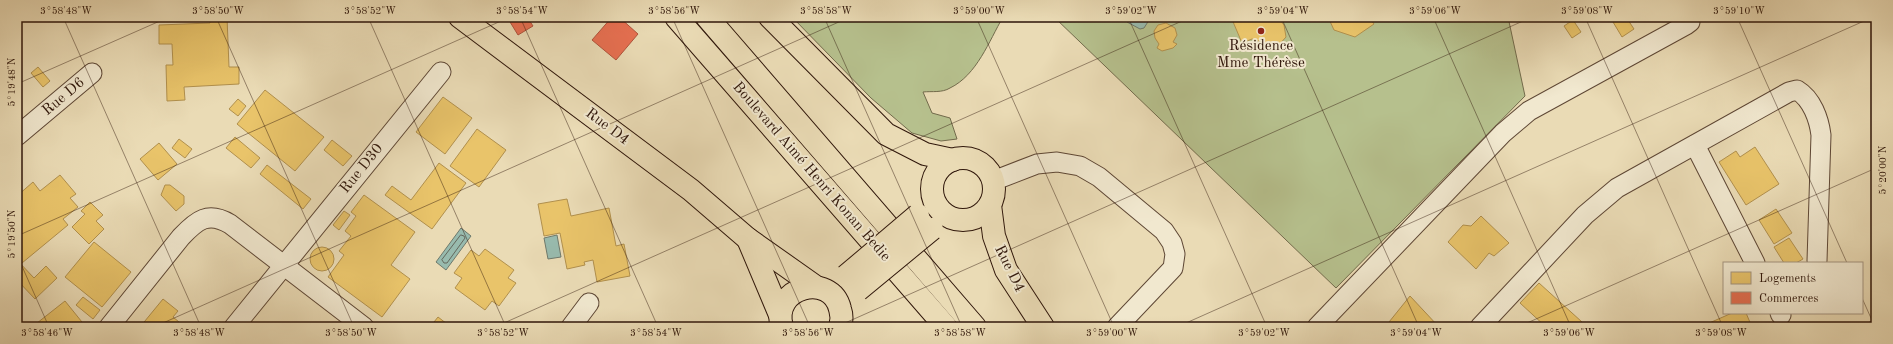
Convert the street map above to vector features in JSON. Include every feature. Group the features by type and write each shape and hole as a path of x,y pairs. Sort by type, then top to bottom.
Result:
{"main road":[{"name":"Boulevard Aimé Henri Konan Bedie","path":"676,17 946,327"},
{"name":"Boulevard Aimé Henri Konan Bedie","path":"707,17 975,327"},
{"path":"770,17 886,134 906,146 925,154 953,160 970,159 977,162 984,166 993,181"},
{"name":"Rue D4","path":"461,18 691,190 748,239 834,296 840,305 841,321"},
{"path":"925,222 935,177 945,164 953,160"},
{"name":"Rue D4","path":"993,181 994,189 990,205 994,236 1006,270 1043,327"},
{"path":"932,194 939,209 953,219"},
{"path":"780,323 783,305 788,297 796,291 806,287 820,288 852,283 925,222 953,219 970,220 985,212 990,205"},
{"name":"Rue D4","path":"748,239 780,323"},
{"path":"841,321 852,283"}],"street":[{"path":"1318,327 1508,128 1529,111 1686,25 1690,22 1690,17"},
{"name":"Rue D30","path":"234,327 441,72"},
{"name":"Rue D6","path":"17,136 92,73"},
{"path":"1480,327 1599,202 1617,188 1788,92 1797,90 1805,95 1819,124 1821,135 1817,261"},
{"path":"1694,145 1754,262"},
{"path":"993,181 1038,164 1057,162 1080,166 1099,177 1164,231 1172,243 1175,254 1173,268 1117,327"},
{"path":"110,327 181,237 193,224 206,218 219,218 224,221 364,327"},
{"path":"571,327 589,303"}],"green space":[{"path":"792,17 1003,17 981,57 968,75 947,90 923,92 932,113 950,118 957,139 941,141 912,133 871,98"},
{"path":"1054,17 1508,17 1525,96 1336,288"}],"water":[{"path":"1126,17 1151,17 1144,28 1140,29 1127,22"},
{"path":"461,228 471,236 446,270 436,262"},
{"path":"557,235 561,257 548,259 544,238"}],"building: Logements":[{"path":"210,17 227,17 229,67 239,67 239,84 184,87 185,100 167,101 166,65 173,65 172,44 159,44 159,25 210,23"},
{"name":"Résidence Mme Thérèse","path":"1231,17 1278,17 1284,25 1286,37 1277,47 1252,39 1242,43"},
{"name":"Résidence Mme Thérèse","path":"1328,17 1369,17 1374,24 1355,37 1334,30"},
{"path":"1610,17 1626,17 1634,29 1622,37"},
{"path":"1573,20 1581,32 1572,38 1564,26"},
{"path":"1166,23 1175,28 1177,35 1173,42 1177,44 1173,48 1162,51 1157,48 1159,44 1155,38 1154,31 1158,25"},
{"path":"38,67 50,81 43,87 31,73"},
{"path":"265,90 324,137 295,171 237,124"},
{"path":"443,97 472,118 445,154 416,132"},
{"path":"238,99 246,106 238,116 229,109"},
{"path":"477,129 506,150 479,187 450,166"},
{"path":"235,137 260,158 251,168 226,148"},
{"path":"179,139 192,149 185,158 172,148"},
{"path":"332,140 352,156 343,166 324,150"},
{"path":"159,143 177,164 158,180 140,159"},
{"path":"1755,147 1779,184 1746,205 1719,162 1736,151 1740,157"},
{"path":"439,163 466,183 432,229 385,195 392,186 411,200"},
{"path":"267,165 311,199 303,209 260,174"},
{"path":"60,175 76,194 70,198 78,207 63,219 68,225 22,263 17,256 17,196 33,182 40,191"},
{"path":"165,185 170,185 184,196 184,204 176,211 161,195"},
{"path":"364,195 415,232 391,265 410,279 382,317 328,277 344,255 339,251 351,236 345,231 356,216 351,212"},
{"path":"567,199 571,216 609,208 616,246 624,244 630,276 597,282 593,260 584,262 585,265 567,269 560,233 544,236 538,204"},
{"path":"90,202 103,215 96,221 104,229 89,244 72,227 85,214 81,211"},
{"path":"1776,209 1792,233 1774,244 1759,220"},
{"path":"344,211 350,215 339,230 333,225"},
{"path":"1481,216 1509,243 1494,256 1489,253 1476,269 1448,242 1463,225 1471,226"},
{"path":"1789,238 1803,259 1798,262 1783,262 1774,247"},
{"path":"94,242 131,272 102,307 65,277"},
{"path":"322,247 331,250 334,259 331,268 322,271 313,268 310,259 313,250"},
{"path":"485,249 514,270 508,278 516,283 499,306 492,301 485,310 455,288 462,278 454,273 471,250 479,256"},
{"path":"17,260 34,278 46,266 57,278 35,299 17,280"},
{"path":"1539,283 1582,322 1578,327 1546,327 1520,303"},
{"path":"1410,296 1438,326 1385,327"},
{"path":"83,297 100,310 93,319 76,305"},
{"path":"163,299 178,311 173,317 185,327 140,327"},
{"path":"65,301 86,327 32,327"},
{"path":"1730,314 1746,314 1752,327 1709,327 1707,324"},
{"path":"438,317 451,327 430,327"}],"building: Commerces":[{"path":"507,17 527,17 533,26 518,35"},
{"path":"612,17 619,17 638,34 616,60 592,40"}],"place":[{"name":"Résidence Mme Thérèse","path":"1261,31"}]}
